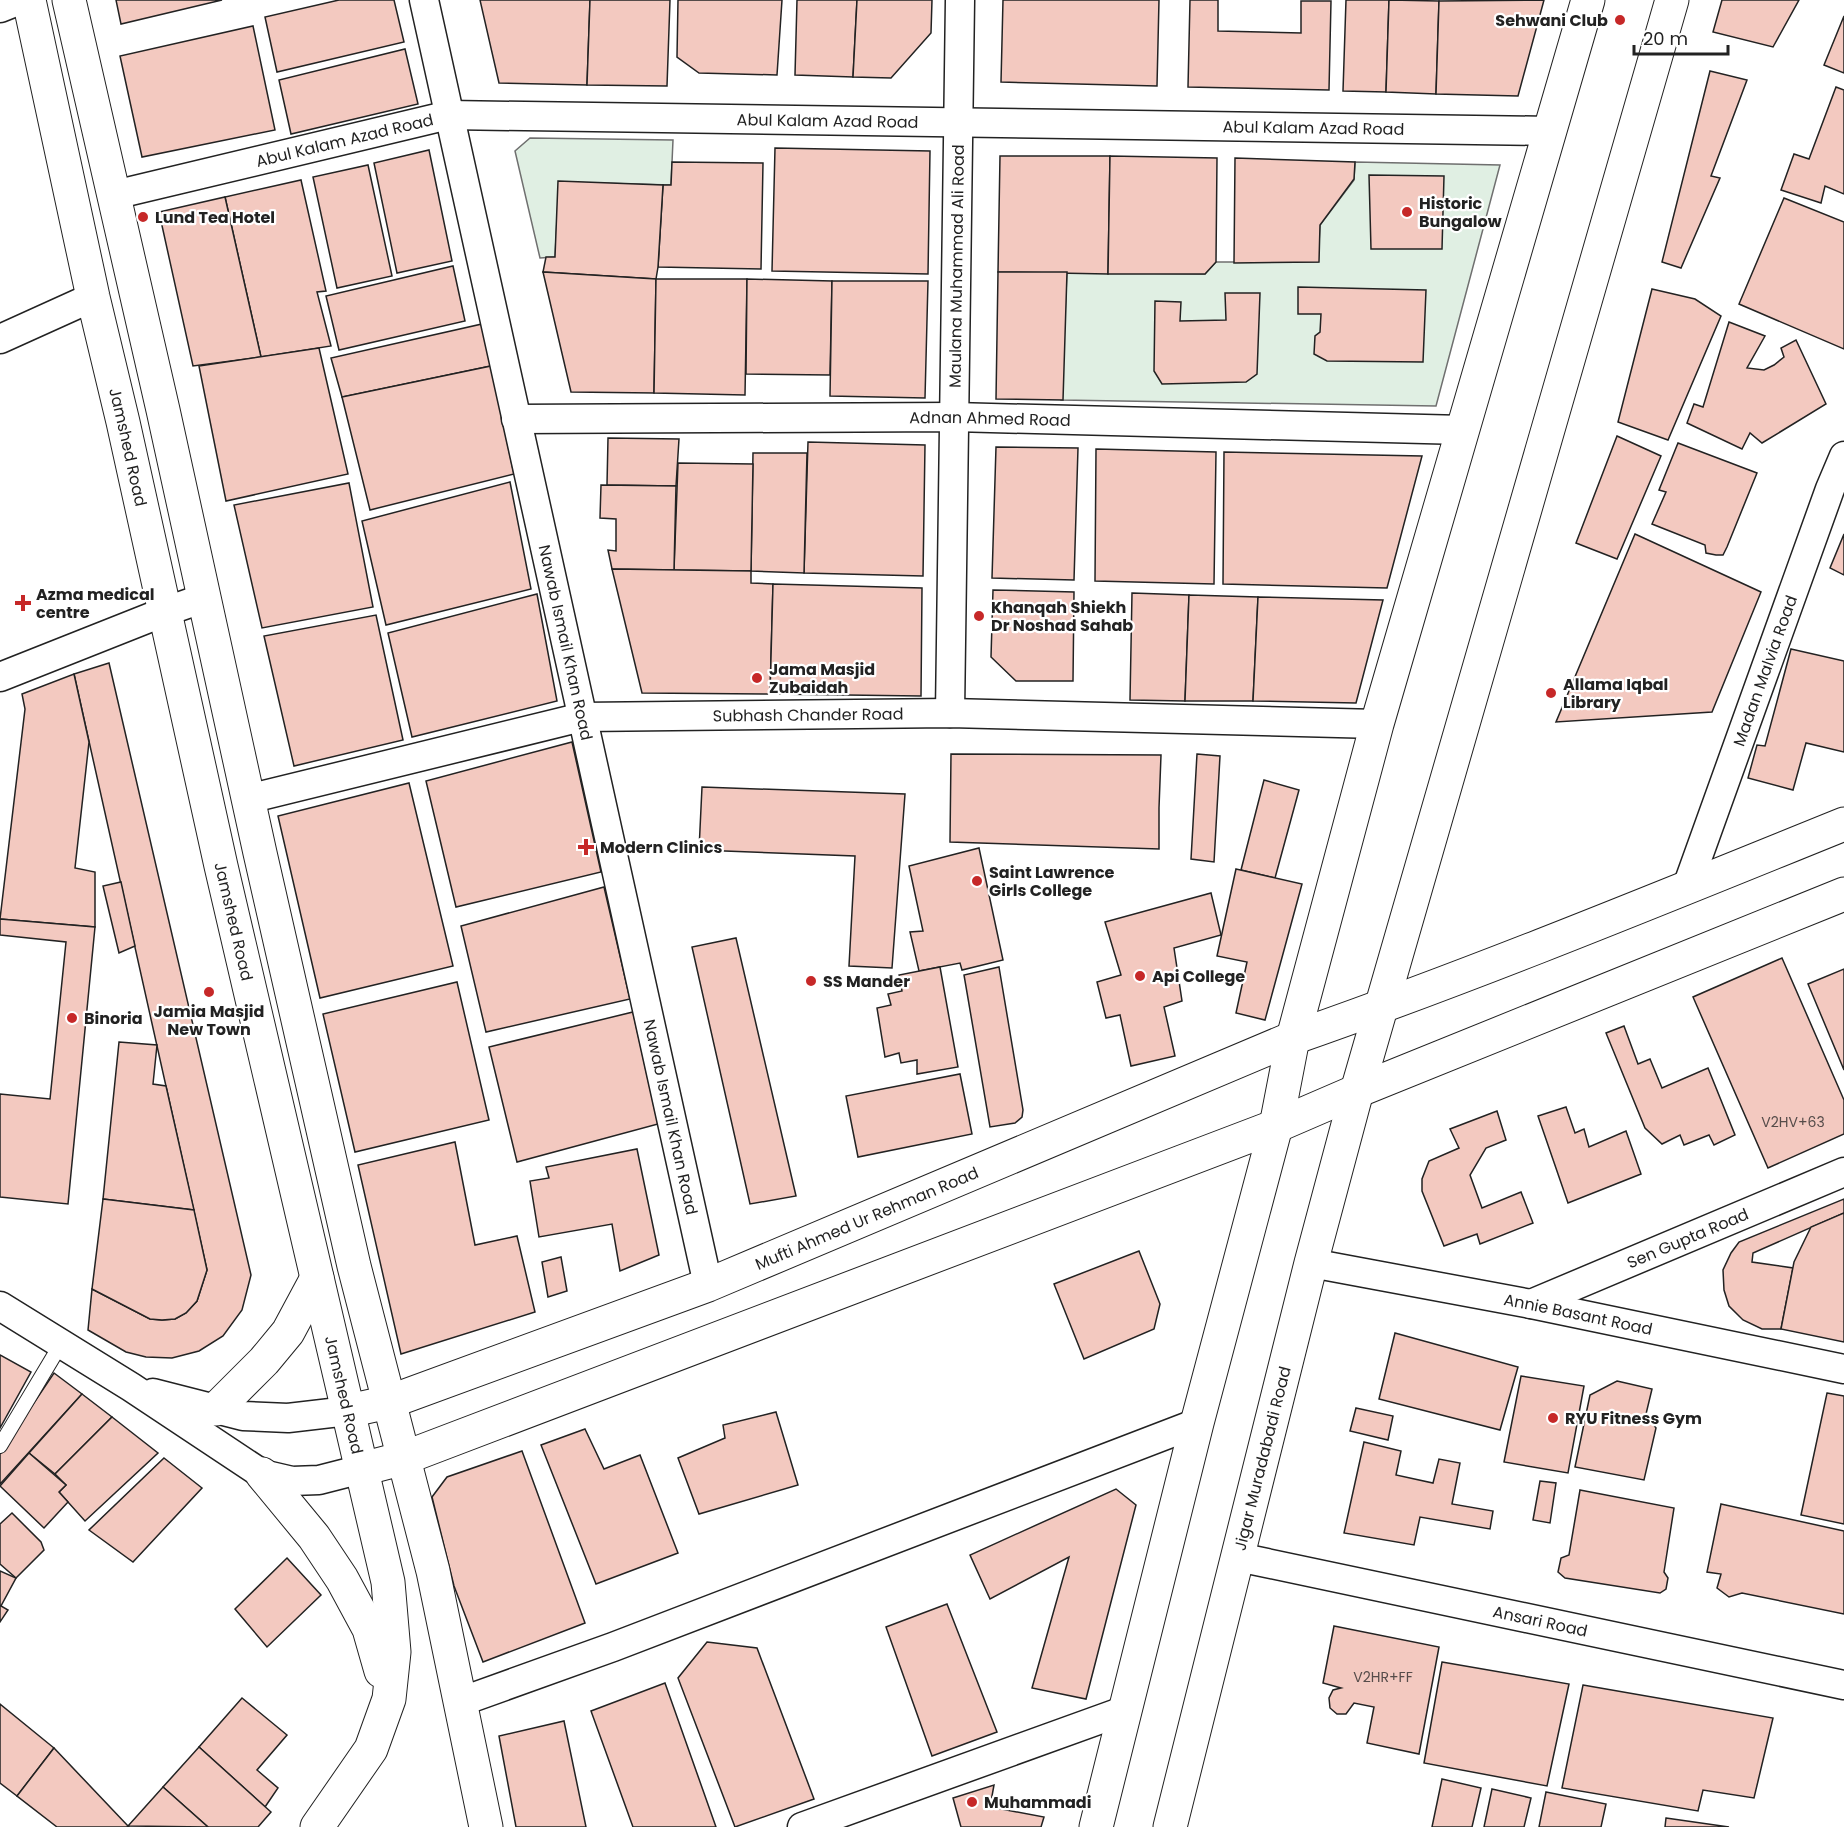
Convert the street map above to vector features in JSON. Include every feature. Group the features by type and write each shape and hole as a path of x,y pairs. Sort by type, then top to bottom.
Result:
{"street":[{"path":"0,8 20,0"},
{"name":"Jamshed Road","path":"29,0 220,866 388,1582 394,1652 389,1699 371,1749 317,1827"},
{"path":"69,0 354,1266 433,1571 486,1827"},
{"name":"Nawab Ismail Khan Road","path":"424,0 708,1285"},
{"name":"Maulana Muhammad Ali Road","path":"950,713 960,0"},
{"path":"1096,1827 1197,1423 1275,1126 1293,1038 1377,724 1588,0"},
{"name":"Jigar Muradabadi Road","path":"1170,1827 1356,1091 1672,0"},
{"name":"Abul Kalam Azad Road","path":"114,195 449,115 1550,131"},
{"path":"0,339 93,297"},
{"name":"Adnan Ahmed Road","path":"516,419 954,417 1463,430"},
{"name":"Madan Malvia Road","path":"1687,887 1830,489 1844,456"},
{"path":"0,677 204,598"},
{"name":"Subhash Chander Road","path":"248,799 582,717 950,713 1377,724"},
{"name":"Mufti Ahmed Ur Rehman Road","path":"348,1411 389,1402 708,1285 1293,1038 1379,1008 1844,824"},
{"path":"262,1474 292,1481 319,1480 404,1458 1275,1126 1356,1091 1844,894"},
{"name":"Sen Gupta Road","path":"1531,1304 1844,1172"},
{"name":"Annie Basant Road","path":"1311,1263 1531,1304 1844,1369"},
{"path":"216,1409 288,1332 317,1278"},
{"path":"0,1306 131,1387 262,1474 314,1537 342,1579 369,1629 389,1699"},
{"path":"131,1387 243,1416 288,1418 348,1411"},
{"path":"460,1702 613,1647 1197,1423"},
{"name":"Ansari Road","path":"1238,1557 1844,1685"},
{"path":"802,1827 1126,1710"}],"lane":[{"path":"0,1446 61,1344"}],"green space":[{"path":"530,138 673,140 671,185 559,182 555,257 540,258 515,151"},
{"path":"1355,162 1500,165 1436,406 1061,400 1067,272 1205,274 1216,262 1318,262 1320,225 1354,180"}],"building":[{"path":"116,0 222,0 121,24"},
{"path":"339,0 394,0 404,42 277,72 265,17"},
{"path":"480,0 590,0 587,85 499,83"},
{"path":"590,0 670,0 667,86 587,85"},
{"path":"678,0 782,0 777,75 699,73 677,57"},
{"path":"797,0 857,0 853,77 795,75"},
{"path":"857,0 932,0 931,33 891,78 853,77"},
{"path":"1003,0 1159,0 1157,86 1001,82"},
{"path":"1190,0 1218,0 1218,31 1301,33 1301,1 1331,1 1329,90 1188,87"},
{"path":"1346,0 1389,0 1386,92 1343,91"},
{"path":"1389,0 1439,1 1436,94 1386,92"},
{"path":"1544,0 1518,96 1436,94 1439,1"},
{"path":"1722,0 1799,0 1773,47 1713,32"},
{"path":"1844,16 1844,73 1824,65"},
{"path":"253,26 275,130 142,157 120,56"},
{"path":"405,49 418,104 291,134 279,80"},
{"path":"1710,71 1747,80 1711,176 1720,178 1681,268 1662,262"},
{"path":"1836,87 1844,90 1844,194 1825,186 1821,203 1781,190 1794,154 1809,159"},
{"path":"775,148 930,151 928,274 772,271"},
{"path":"429,150 452,261 397,273 374,163"},
{"path":"1000,156 1110,156 1108,274 998,272"},
{"path":"1110,156 1217,158 1216,262 1205,274 1108,274"},
{"path":"1235,158 1355,162 1354,179 1320,225 1319,262 1234,263"},
{"path":"672,162 763,163 761,269 658,267 663,185 671,185"},
{"path":"368,165 392,276 337,288 313,177"},
{"name":"Historic Bungalow","path":"1369,175 1444,176 1442,249 1371,249"},
{"path":"301,180 326,291 317,292 331,346 261,357 225,197"},
{"path":"558,181 663,185 656,279 543,272 546,257 555,257"},
{"path":"225,197 261,357 193,366 159,212"},
{"path":"1784,198 1844,222 1844,349 1739,304"},
{"path":"453,266 465,321 339,350 326,296"},
{"path":"543,272 656,279 654,393 571,392"},
{"path":"998,272 1067,272 1063,400 996,399"},
{"path":"656,279 747,279 745,395 654,393"},
{"path":"747,279 832,281 830,375 746,374"},
{"path":"832,281 928,281 925,398 830,396"},
{"path":"1298,287 1426,290 1423,362 1327,361 1314,354 1315,336 1320,332 1321,314 1298,314"},
{"path":"1652,289 1695,299 1721,316 1668,440 1618,422"},
{"path":"1225,293 1260,293 1257,374 1246,382 1162,384 1154,371 1155,301 1181,302 1180,321 1226,320"},
{"path":"1729,322 1765,336 1747,368 1764,370 1774,365 1784,357 1781,348 1796,340 1826,404 1762,443 1750,433 1742,449 1687,423 1694,404 1703,407"},
{"path":"482,324 491,366 342,397 331,358"},
{"path":"319,348 348,474 226,501 199,366"},
{"path":"491,366 514,474 370,510 342,397"},
{"path":"1617,436 1661,456 1617,559 1576,543"},
{"path":"608,438 679,439 676,486 607,485"},
{"path":"808,442 925,445 923,576 804,573"},
{"path":"1678,443 1757,473 1723,555 1706,553 1705,545 1652,524 1666,492 1659,490"},
{"path":"996,447 1078,448 1074,580 992,578"},
{"path":"1096,449 1216,452 1214,584 1095,581"},
{"path":"1224,452 1422,456 1387,588 1223,584"},
{"path":"753,453 807,453 804,573 751,571"},
{"path":"678,463 753,464 751,571 674,570"},
{"path":"510,482 531,589 386,625 362,521"},
{"path":"349,483 373,607 262,628 234,505"},
{"path":"601,485 676,486 674,570 612,569 608,550 616,551 616,519 600,518"},
{"path":"1635,534 1761,592 1712,712 1556,722"},
{"path":"1844,534 1844,575 1830,568"},
{"path":"612,569 751,571 751,583 773,584 770,694 642,693"},
{"path":"773,584 922,588 921,696 770,694"},
{"path":"993,590 1074,592 1073,681 1016,681 991,657"},
{"path":"1132,593 1189,595 1185,701 1130,700"},
{"path":"537,594 557,701 412,737 388,633"},
{"path":"1189,595 1258,597 1253,701 1185,701"},
{"path":"1258,597 1383,600 1356,703 1253,701"},
{"path":"376,615 403,740 294,766 264,636"},
{"path":"1791,649 1844,661 1844,752 1806,743 1793,790 1748,778 1757,745 1765,746"},
{"path":"109,663 251,1275 242,1310 223,1336 199,1351 172,1358 146,1357 126,1352 88,1330 92,1289 150,1319 175,1319 186,1313 197,1301 207,1270 74,674"},
{"path":"74,674 89,742 75,868 95,872 95,927 0,919 25,709 22,694"},
{"path":"572,742 601,872 456,907 426,781"},
{"path":"951,754 1161,755 1159,849 950,842"},
{"path":"1197,754 1220,756 1214,862 1191,859"},
{"path":"1264,780 1299,790 1275,878 1241,870"},
{"path":"409,783 453,966 320,998 278,816"},
{"path":"702,787 905,794 892,968 849,966 855,856 699,850"},
{"path":"979,848 1003,960 962,970 960,963 919,971 910,932 923,931 909,866"},
{"path":"1236,869 1302,884 1265,1020 1236,1013 1247,962 1217,956"},
{"path":"121,882 135,946 119,953 103,886"},
{"path":"604,887 630,999 486,1032 461,926"},
{"path":"1211,893 1221,935 1174,948 1182,1001 1164,1007 1175,1056 1131,1066 1120,1015 1106,1018 1097,982 1121,975 1105,922"},
{"name":"Binoria","path":"0,919 95,927 68,1204 0,1197 0,1094 50,1099 66,942 0,935"},
{"path":"736,938 796,1196 750,1204 692,947"},
{"path":"1782,958 1844,1100 1844,1134 1768,1168 1693,997"},
{"path":"940,967 958,1067 917,1074 917,1060 901,1063 899,1053 885,1057 877,1008 891,1005 888,994 902,991 899,975"},
{"path":"999,967 1023,1110 1022,1117 1015,1123 990,1127 964,975"},
{"path":"1844,969 1844,1070 1808,984"},
{"path":"457,982 489,1120 355,1152 323,1014"},
{"path":"633,1012 658,1124 517,1162 489,1047"},
{"path":"1624,1026 1638,1064 1650,1059 1662,1088 1708,1068 1735,1135 1714,1145 1709,1135 1684,1145 1680,1135 1662,1144 1645,1128 1606,1033"},
{"path":"119,1042 157,1045 153,1084 166,1086 194,1210 103,1199"},
{"path":"960,1074 972,1134 858,1157 846,1096"},
{"path":"1566,1107 1575,1133 1584,1129 1589,1147 1626,1131 1641,1174 1568,1203 1538,1116"},
{"path":"1497,1111 1506,1140 1486,1148 1470,1175 1482,1208 1521,1192 1533,1223 1480,1244 1477,1234 1444,1246 1422,1191 1422,1179 1429,1161 1459,1148 1450,1129"},
{"path":"455,1142 475,1245 517,1236 535,1312 401,1354 358,1165"},
{"path":"637,1149 659,1255 620,1271 612,1224 539,1237 530,1181 549,1178 546,1167"},
{"path":"103,1199 194,1210 207,1270 197,1301 186,1313 175,1319 150,1319 92,1289"},
{"path":"1844,1199 1844,1213 1753,1253 1752,1262 1793,1268 1781,1329 1762,1329 1743,1320 1729,1306 1724,1290 1723,1270 1739,1242"},
{"path":"1844,1213 1844,1342 1781,1329 1794,1262 1811,1227"},
{"path":"1139,1251 1160,1304 1154,1329 1084,1359 1054,1284"},
{"path":"561,1257 567,1291 548,1297 542,1262"},
{"path":"1395,1333 1518,1367 1500,1430 1379,1399"},
{"path":"0,1355 31,1372 0,1428"},
{"path":"54,1373 82,1394 0,1484 0,1453"},
{"path":"1521,1376 1584,1386 1568,1473 1504,1462"},
{"path":"1617,1381 1652,1389 1646,1414 1656,1428 1644,1480 1575,1467 1590,1395"},
{"path":"1827,1393 1844,1396 1844,1524 1801,1515"},
{"path":"82,1394 112,1417 55,1474 29,1453"},
{"path":"1356,1408 1393,1416 1388,1440 1350,1431"},
{"path":"776,1412 798,1485 699,1514 678,1458 725,1438 723,1425"},
{"path":"112,1417 158,1453 85,1521 59,1492 66,1485 55,1474"},
{"path":"585,1429 604,1469 640,1455 678,1553 596,1584 541,1445"},
{"path":"1364,1442 1401,1451 1396,1475 1433,1483 1439,1459 1460,1463 1452,1504 1493,1511 1490,1529 1420,1517 1414,1545 1344,1533"},
{"path":"522,1451 585,1623 483,1662 454,1586 432,1497 447,1477"},
{"path":"29,1453 66,1485 59,1492 68,1502 44,1528 0,1486"},
{"path":"164,1458 202,1488 133,1562 89,1530"},
{"path":"1540,1481 1556,1483 1550,1523 1533,1520"},
{"path":"1116,1489 1136,1505 1086,1699 1032,1688 1069,1557 990,1599 970,1555"},
{"path":"1580,1490 1674,1508 1664,1572 1668,1578 1666,1589 1660,1593 1565,1578 1558,1572 1561,1558 1569,1555"},
{"path":"1721,1504 1844,1531 1844,1614 1742,1593 1729,1597 1717,1588 1721,1574 1707,1572"},
{"path":"12,1513 41,1542 44,1550 16,1578 0,1564 0,1524"},
{"path":"287,1558 321,1595 267,1647 235,1609"},
{"path":"0,1571 16,1578 1,1606 8,1610 0,1622"},
{"path":"947,1604 997,1732 932,1756 886,1627"},
{"path":"1334,1626 1439,1647 1419,1754 1367,1743 1374,1707 1354,1703 1346,1714 1337,1714 1330,1708 1329,1698 1333,1690 1341,1688 1323,1683"},
{"path":"707,1642 757,1648 814,1799 735,1827 678,1678"},
{"path":"1442,1662 1569,1684 1547,1786 1424,1763"},
{"path":"665,1683 716,1827 633,1827 591,1711"},
{"path":"1583,1685 1773,1718 1754,1798 1703,1790 1698,1811 1562,1788"},
{"path":"242,1698 287,1735 257,1770 278,1788 265,1807 199,1747"},
{"path":"0,1704 54,1748 17,1796 0,1783"},
{"path":"564,1721 586,1827 516,1827 499,1736"},
{"path":"199,1747 271,1812 258,1827 208,1827 163,1787"},
{"path":"54,1748 129,1827 57,1827 17,1796"},
{"path":"1442,1779 1481,1788 1472,1827 1432,1827"},
{"name":"Muhammadi","path":"994,1785 990,1807 1044,1817 1041,1827 961,1827 953,1798"},
{"path":"163,1787 208,1827 128,1826"},
{"path":"1492,1789 1531,1798 1524,1827 1484,1827"},
{"path":"1546,1792 1606,1804 1601,1827 1539,1827"},
{"path":"1666,1818 1729,1827 1665,1827"}],"place":[{"name":"Sehwani Club","path":"1620,20"},
{"name":"Historic Bungalow","path":"1407,212"},
{"name":"Lund Tea Hotel","path":"143,217"},
{"name":"Azma medical centre","path":"23,603"},
{"name":"Khanqah Shiekh Dr Noshad Sahab","path":"979,616"},
{"name":"Jama Masjid Zubaidah","path":"757,678"},
{"name":"Allama Iqbal Library","path":"1551,693"},
{"name":"Modern Clinics","path":"586,847"},
{"name":"Saint Lawrence Girls College","path":"977,881"},
{"name":"Api College","path":"1140,976"},
{"name":"SS Mander","path":"811,981"},
{"name":"Jamia Masjid New Town","path":"209,992"},
{"name":"Binoria","path":"72,1018"},
{"name":"RYU Fitness Gym","path":"1553,1418"},
{"name":"Muhammadi","path":"972,1802"}]}
